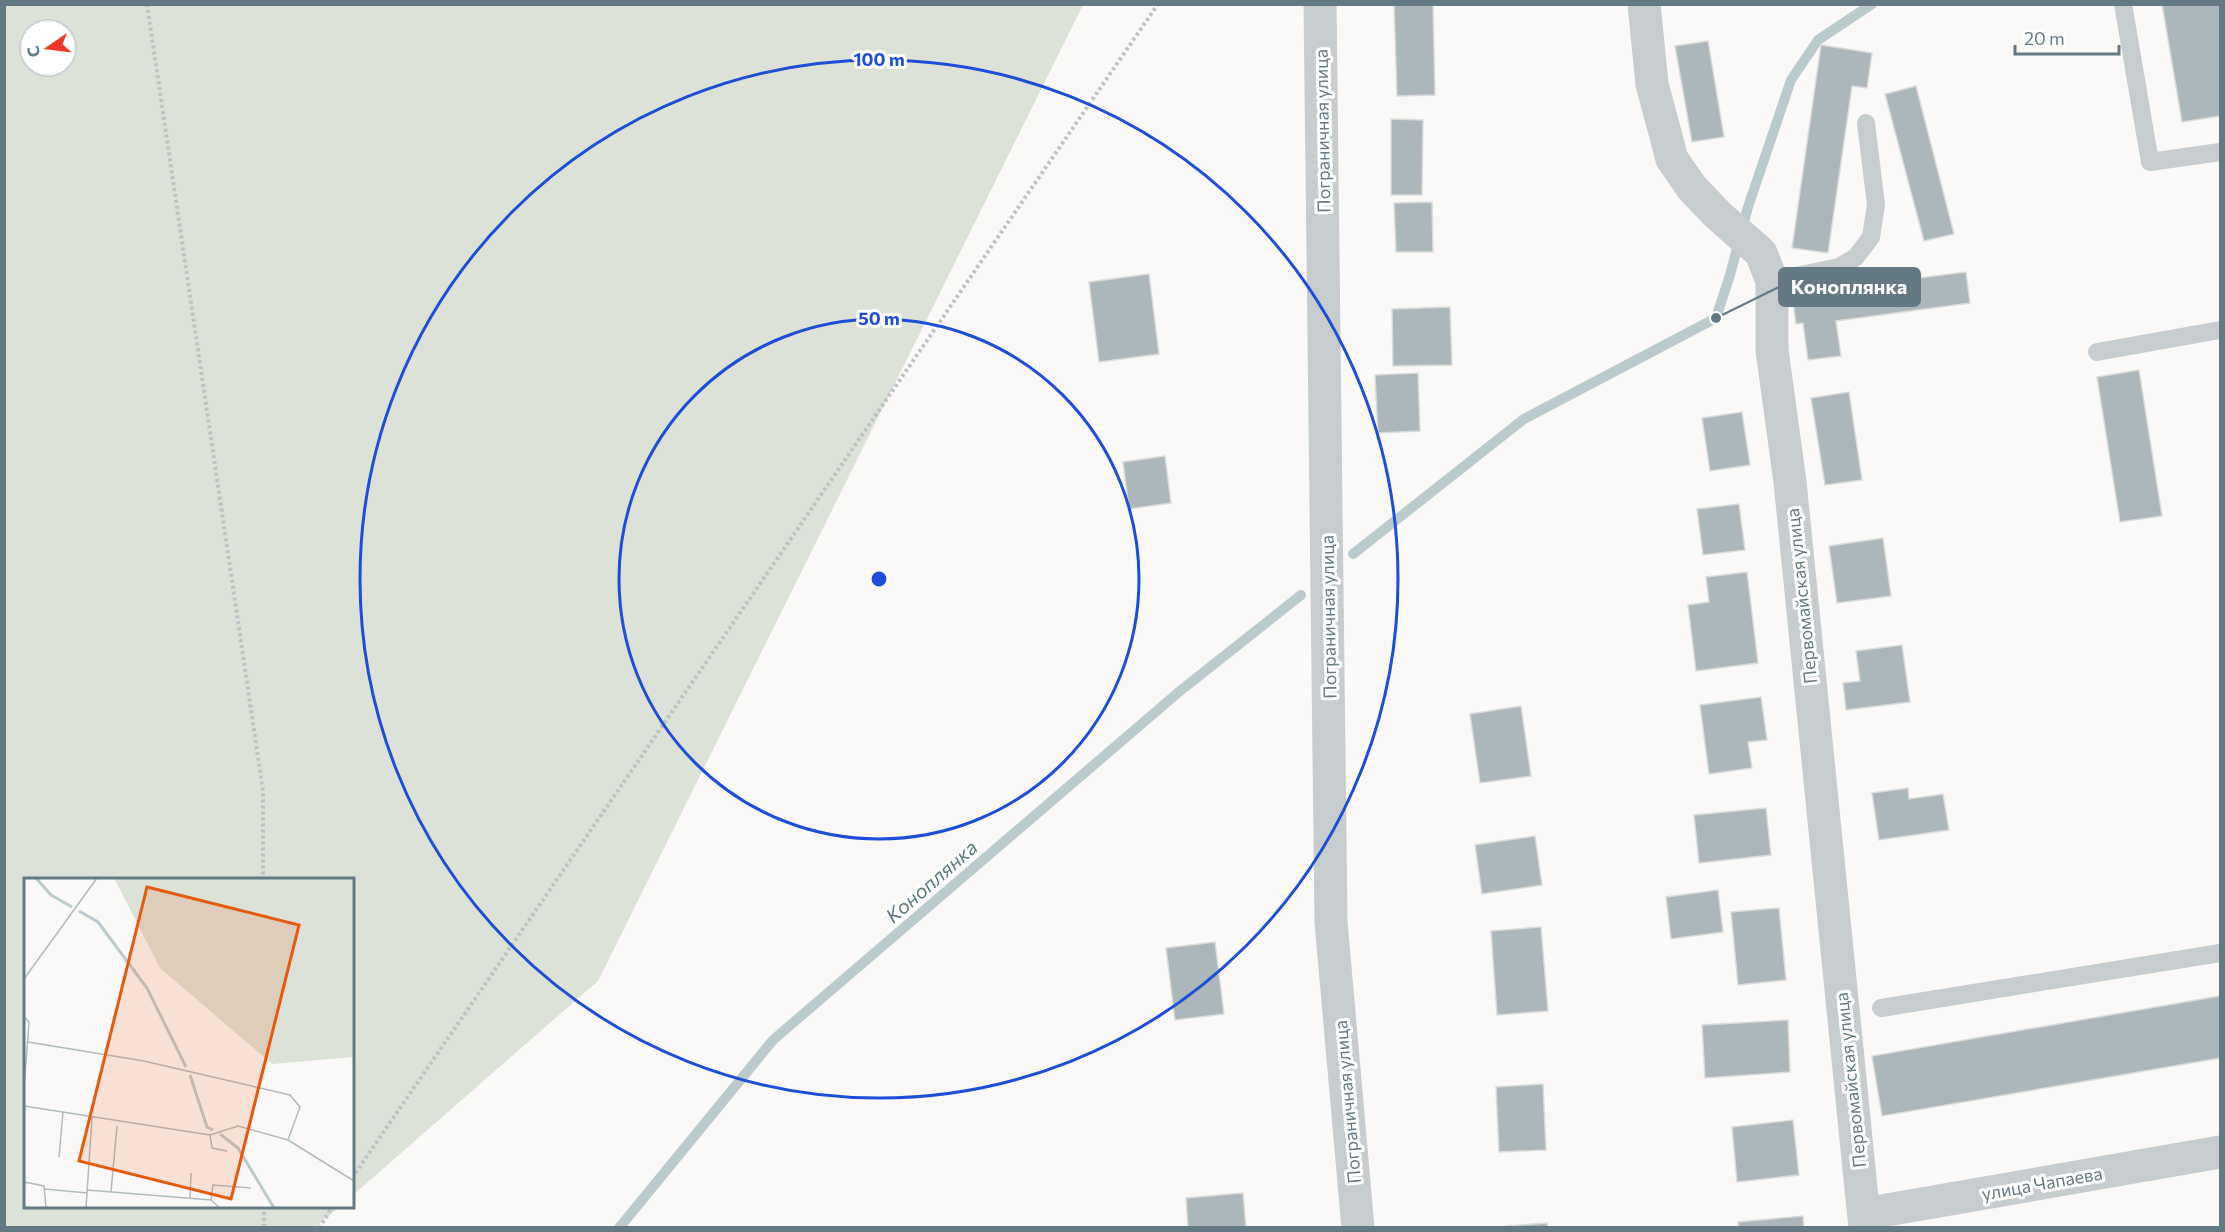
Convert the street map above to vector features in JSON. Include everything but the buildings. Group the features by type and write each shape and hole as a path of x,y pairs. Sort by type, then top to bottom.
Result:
{"street":[{"name":"Пограничная улица","path":"1320,4 1331,922 1358,1227"},
{"path":"1644,4 1652,84 1672,159 1692,188 1766,267"},
{"name":"Первомайская улица","path":"1766,267 1772,350 1790,482 1864,1221"},
{"name":"улица Чапаева","path":"1864,1221 2220,1152"}],"lane":[{"path":"2123,4 2150,162 2220,152"},
{"path":"1766,267 1839,267 1856,257 1871,237 1876,205 1866,123"},
{"path":"2097,352 2220,330"},
{"path":"1881,1008 2220,953"}],"path":[{"path":"147,4 263,791 263,878"},
{"path":"354,1175 1158,4"},
{"path":"264,1208 264,1227"},
{"path":"319,1227 332,1208"}],"shaded area":[{"path":"5,4 1083,5 598,981 354,1194 354,878 24,878 24,1208 338,1208 315,1227 5,1227"}],"waterway":[{"name":"Коноплянка","path":"1353,554 1524,419 1716,318 1748,207 1791,80 1818,40 1872,4"},
{"name":"Коноплянка","path":"619,1228 773,1040 1180,691 1301,595"}],"place":[{"name":"Коноплянка","path":"1716,318"}]}
